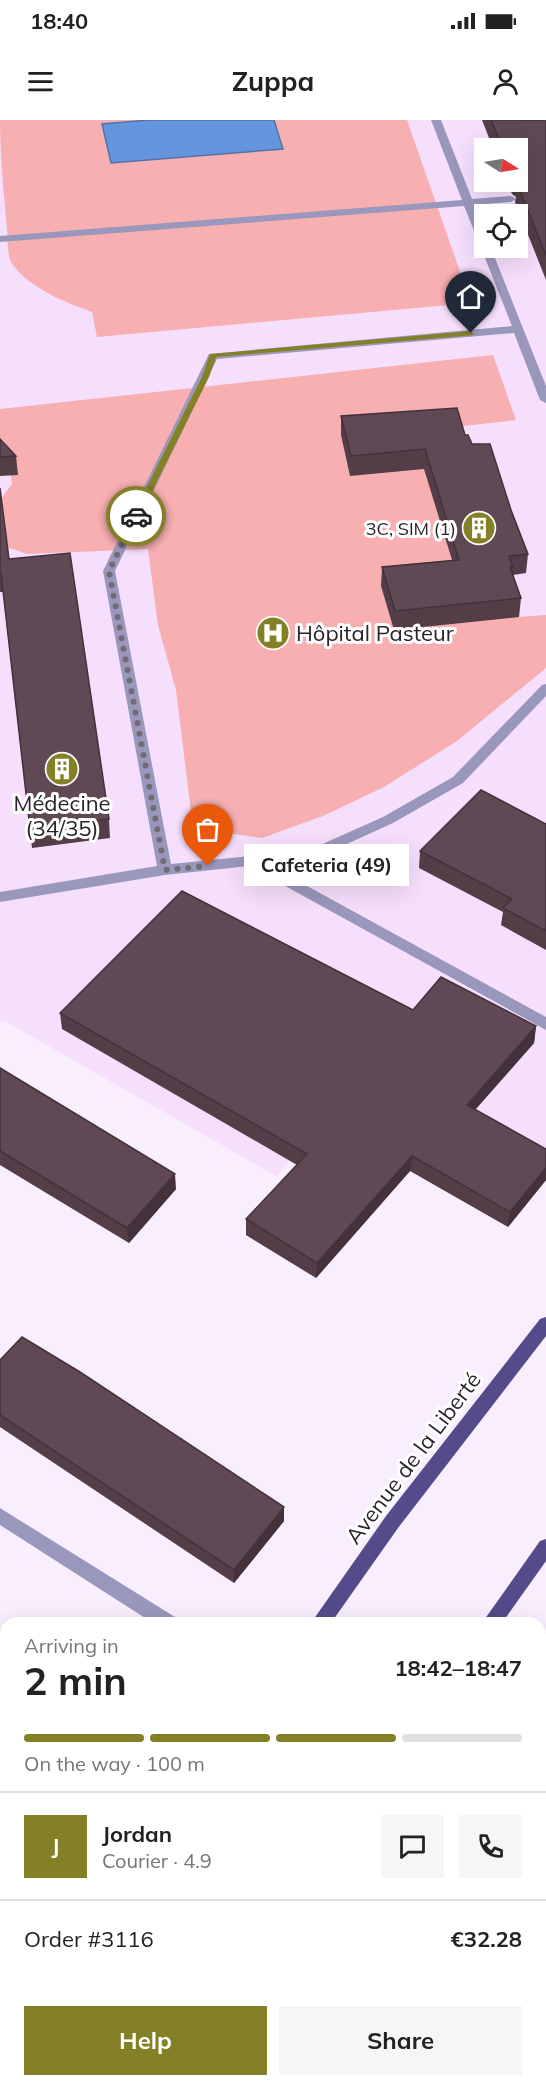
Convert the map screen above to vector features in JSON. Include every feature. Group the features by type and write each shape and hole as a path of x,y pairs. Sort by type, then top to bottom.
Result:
{"main road":[{"name":"Avenue de la Liberté","path":"324,1617 392,1522 546,1324"},
{"path":"495,1617 546,1547"}],"street":[{"path":"436,120 474,218"},
{"path":"0,239 511,199"},
{"path":"490,258 546,400"},
{"path":"165,870 109,571 206,377 213,356 518,329"},
{"path":"0,897 165,870 311,855 388,820 458,780 546,688"},
{"path":"250,861 546,1024"},
{"path":"0,1516 160,1617"}],"shaded area":[{"name":"Hôpital Pasteur","path":"0,120 546,120 546,1154 382,1061 276,1176 3,1020 0,1022"},
{"path":"0,120 407,120 471,303 97,337 92,312 59,299 37,287 11,262 1,161"},
{"path":"493,355 516,420 455,427 424,469 519,617 546,615 546,668 457,741 384,787 323,816 262,838 193,828 176,690 158,625 148,549 27,554 7,547 1,499 12,484 11,475 0,456 0,409"}],"water":[{"path":"149,120 274,120 283,149 111,163 102,124"}],"building":[{"path":"491,120 546,120 546,256 528,211 528,204 525,204 521,192 528,192 528,138 499,138"},
{"name":"3C, SIM (1)","path":"457,408 465,435 468,435 472,444 490,444 528,554 509,556 513,567 510,567 521,598 395,611 382,567 459,560 425,449 351,456 341,416"},
{"path":"0,439 16,456 0,457"},
{"path":"0,488 9,559 70,553 109,819 30,829 0,573"},
{"path":"481,790 546,824 546,931 503,908 512,899 420,851"},
{"path":"182,891 413,1010 441,977 536,1026 467,1105 546,1149 546,1168 510,1212 412,1156 317,1263 246,1219 307,1154 60,1013"},
{"path":"0,1068 175,1174 127,1228 0,1151"},
{"path":"22,1337 80,1372 284,1507 234,1570 0,1415 0,1360"}],"way so far":[{"path":"136,516 109,571 165,870 208,866"}],"place":[{"name":"3C, SIM (1)","path":"479,528"},
{"name":"Hôpital Pasteur","path":"273,633"},
{"name":"Médecine (34/35)","path":"62,769"},
{"name":"Cafeteria (49)","path":"208,866"}],"route":[{"path":"136,516 206,377 213,356 471,333"}]}
